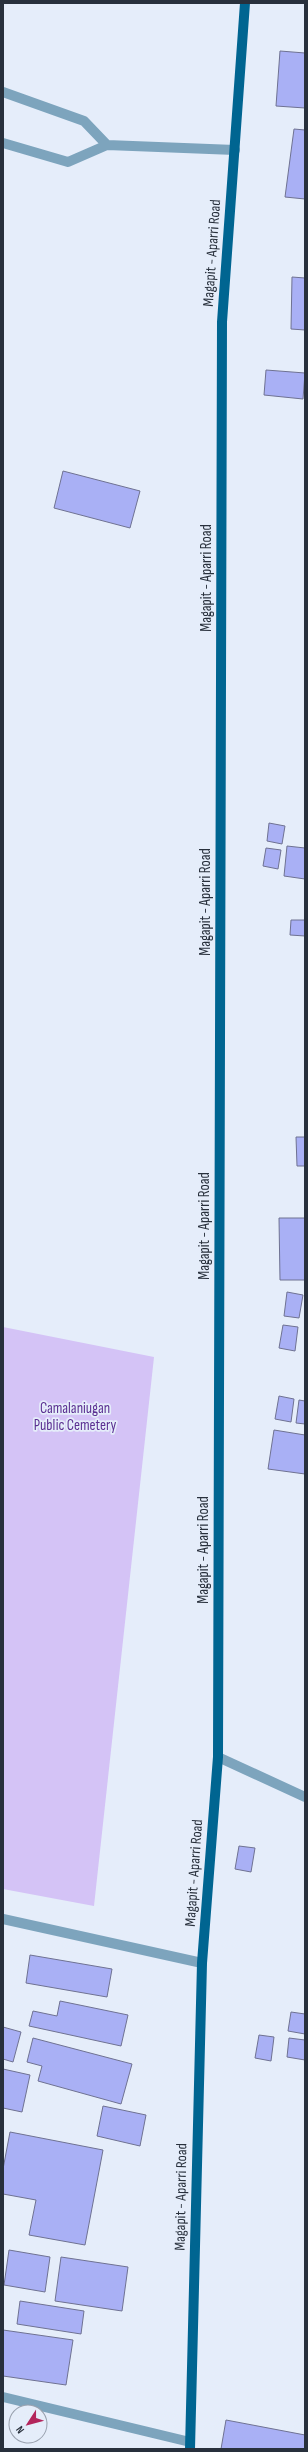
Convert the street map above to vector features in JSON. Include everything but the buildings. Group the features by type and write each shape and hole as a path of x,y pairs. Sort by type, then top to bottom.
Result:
{"main road":[{"name":"Magapit - Aparri Road","path":"190,2445 202,1963 218,1757 222,330 245,3"}],"street":[{"path":"3,92 84,121 107,145"},
{"path":"3,143 68,162 107,145 235,150"},
{"path":"218,1757 305,1797"},
{"path":"3,1919 202,1963"},
{"path":"3,2397 190,2445"}],"green space":[{"name":"Camalaniugan Public Cemetery","path":"3,1327 154,1357 94,1906 3,1889"}]}
